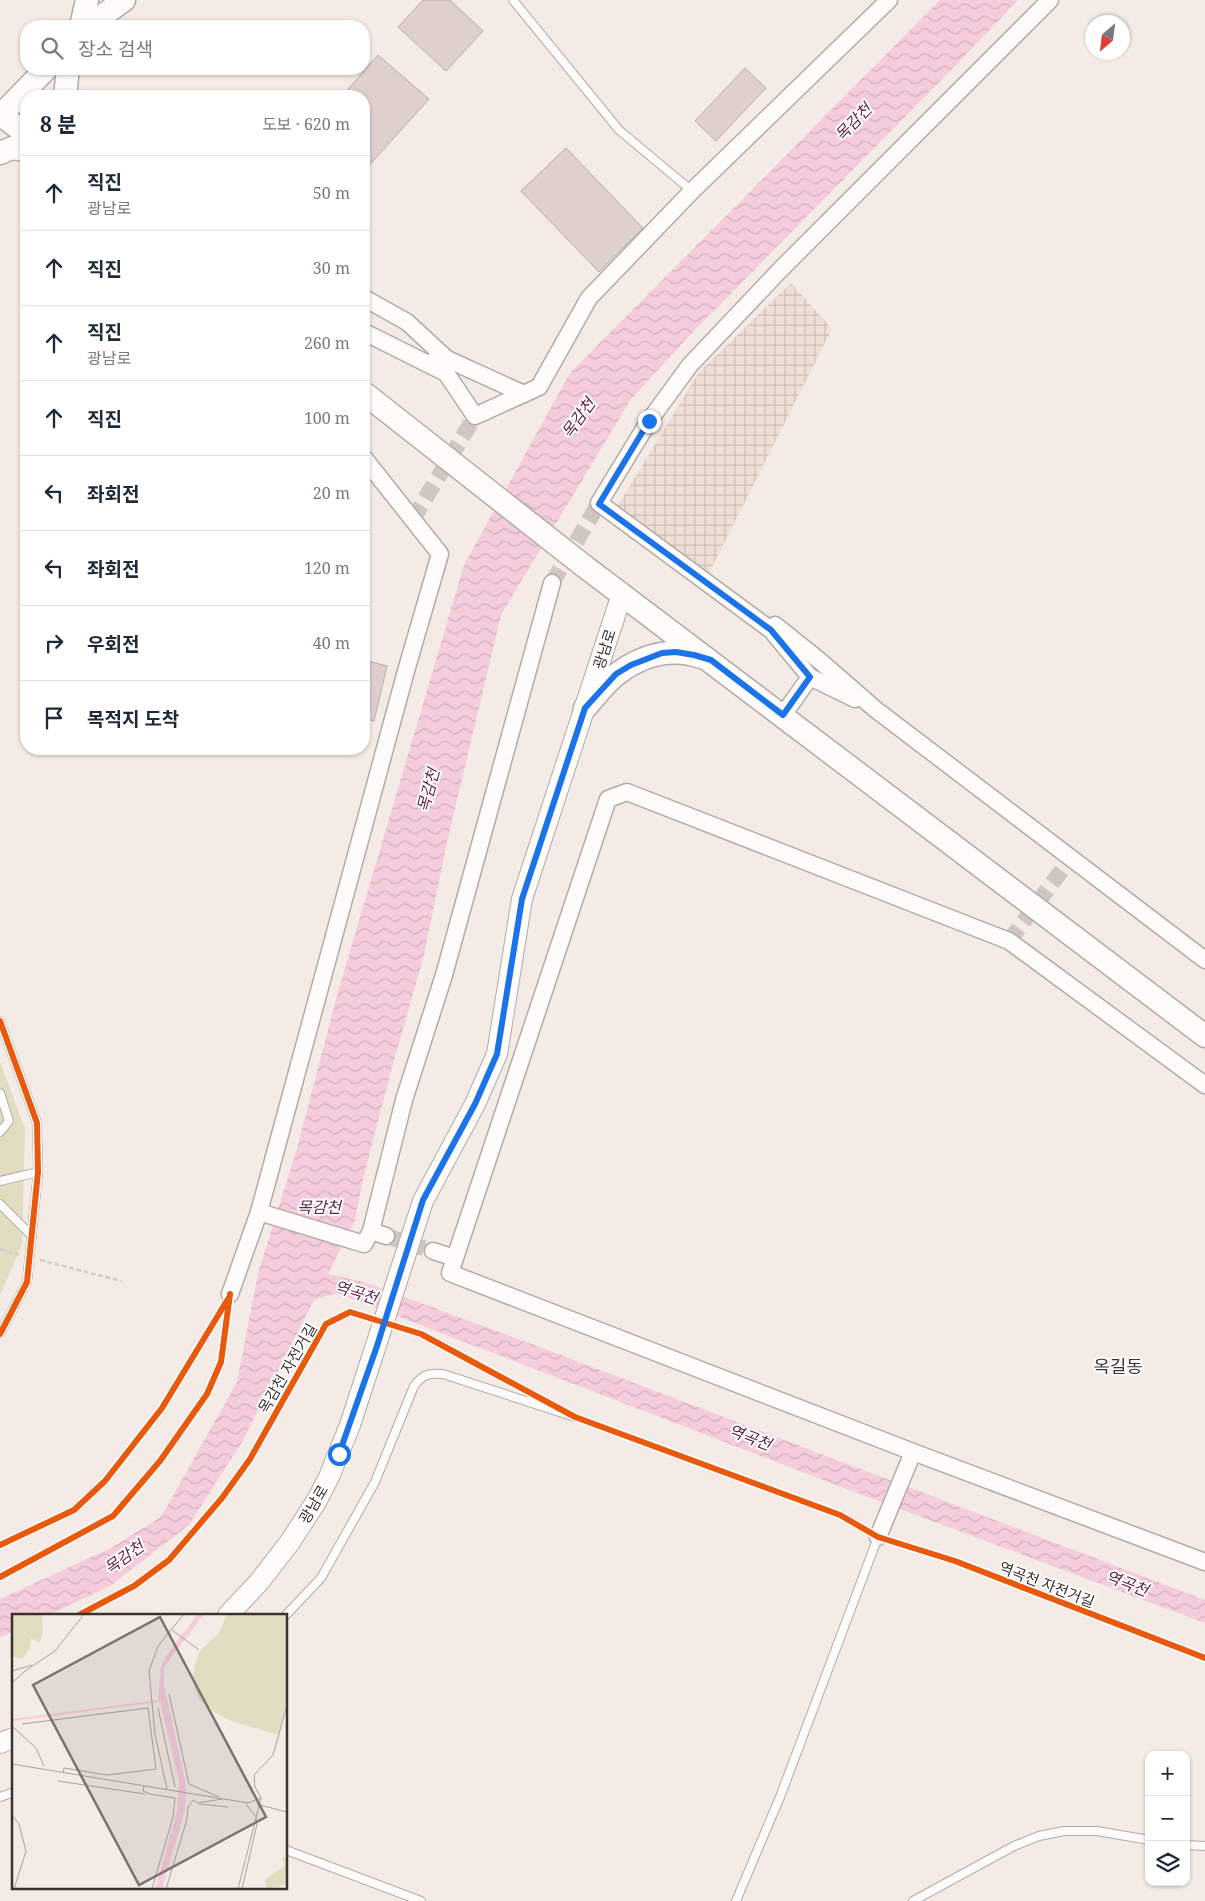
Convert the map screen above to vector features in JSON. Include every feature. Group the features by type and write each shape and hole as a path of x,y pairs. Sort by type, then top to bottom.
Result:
{"main road":[{"path":"82,20 87,0"},
{"path":"96,20 124,0"},
{"path":"25,90 40,75"},
{"path":"66,90 67,75"},
{"path":"20,95 0,115 20,130"},
{"path":"0,153 12,148 20,149"},
{"path":"370,397 584,566 711,660 1205,1036"},
{"path":"585,708 616,674 645,658 662,653 676,652 711,660"}],"street":[{"path":"370,335 446,373 475,416 539,388 589,298 692,191 889,0"},
{"path":"875,709 810,677 771,630 599,504 649,421 690,365 781,269 1050,0"},
{"path":"370,301 407,322 447,359 524,394"},
{"path":"427,363 447,359"},
{"path":"230,1294 259,1212 406,671 440,554 370,466"},
{"path":"259,1212 374,1237 404,1100 447,965 552,583"},
{"name":"광남로","path":"229,1614 275,1563 316,1502 339,1454 377,1346 423,1200 475,1104 497,1054 522,899 622,594"},
{"path":"746,612 779,627 875,709 1205,960"},
{"path":"783,715 810,677"},
{"path":"1205,1085 1009,941 628,792 608,799 450,1273 913,1452 1205,1562"},
{"path":"433,1251 455,1258"},
{"path":"878,1537 913,1452"},
{"path":"0,1743 12,1739"}],"lane":[{"path":"513,0 619,130 692,191"},
{"path":"0,1021 36,1123 38,1172 27,1282 0,1334"},
{"path":"0,1093 9,1121 0,1132"},
{"path":"0,1181 38,1172"},
{"path":"0,1204 32,1236"},
{"path":"287,1614 321,1578 371,1490 414,1386 420,1378 428,1373 443,1374 575,1417"},
{"path":"736,1901 780,1797 878,1537"},
{"path":"0,1797 12,1793"},
{"path":"913,1901 1014,1846 1039,1836 1064,1831 1097,1832 1145,1839"},
{"path":"1190,1845 1205,1846"},
{"path":"288,1851 421,1901"}],"path":[{"path":"0,1249 121,1281"}],"shaded area":[{"path":"791,283 832,329 709,573 617,507 699,372"},
{"path":"0,1062 25,1129 22,1244 0,1295"}],"water":[{"name":"목감천","path":"940,0 1018,0 694,331 631,399 501,615 447,842 424,955 391,1071 363,1179 355,1220 328,1274 364,1282 553,1352 1205,1600 1205,1623 852,1491 337,1293 314,1300 242,1442 189,1525 110,1586 51,1614 12,1614 12,1632 0,1637 0,1599 111,1548 161,1517 237,1382 258,1273 296,1152 338,992 464,565 570,373"}],"building":[{"path":"423,0 450,0 483,31 446,71 398,27"},
{"path":"378,55 429,99 370,164 370,90 347,90 360,75 370,75 370,64"},
{"path":"745,68 766,88 716,141 695,121"},
{"path":"566,148 643,228 599,272 521,191"},
{"path":"370,662 387,666 374,721 370,720"}],"tunnel":[{"path":"413,519 475,416"},
{"path":"552,583 599,503"},
{"path":"1009,941 1071,858"},
{"path":"386,1236 433,1251"}],"cycle path":[{"path":"0,1021 37,1123 38,1172 27,1282 0,1334"},
{"path":"0,1577 113,1516 160,1461 207,1394 221,1362 230,1294"},
{"path":"0,1545 74,1510 105,1481 162,1408 228,1299"},
{"name":"목감천 자전거길","path":"81,1614 134,1586 169,1560 222,1498 250,1459 326,1324 350,1312 421,1334 575,1417 840,1515 878,1537 955,1561 1205,1658"}],"district":[{"name":"옥길동","path":"1118,1366"}],"route":[{"path":"339,1454 377,1346 423,1200 475,1104 497,1054 522,899 585,708 616,674 645,658 662,653 676,652 711,660 783,715 810,677 771,630 599,504 649,421"}],"water label":[{"name":"역곡천","path":"356,1292"},
{"name":"역곡천","path":"750,1437"},
{"name":"역곡천","path":"1127,1583"}]}
